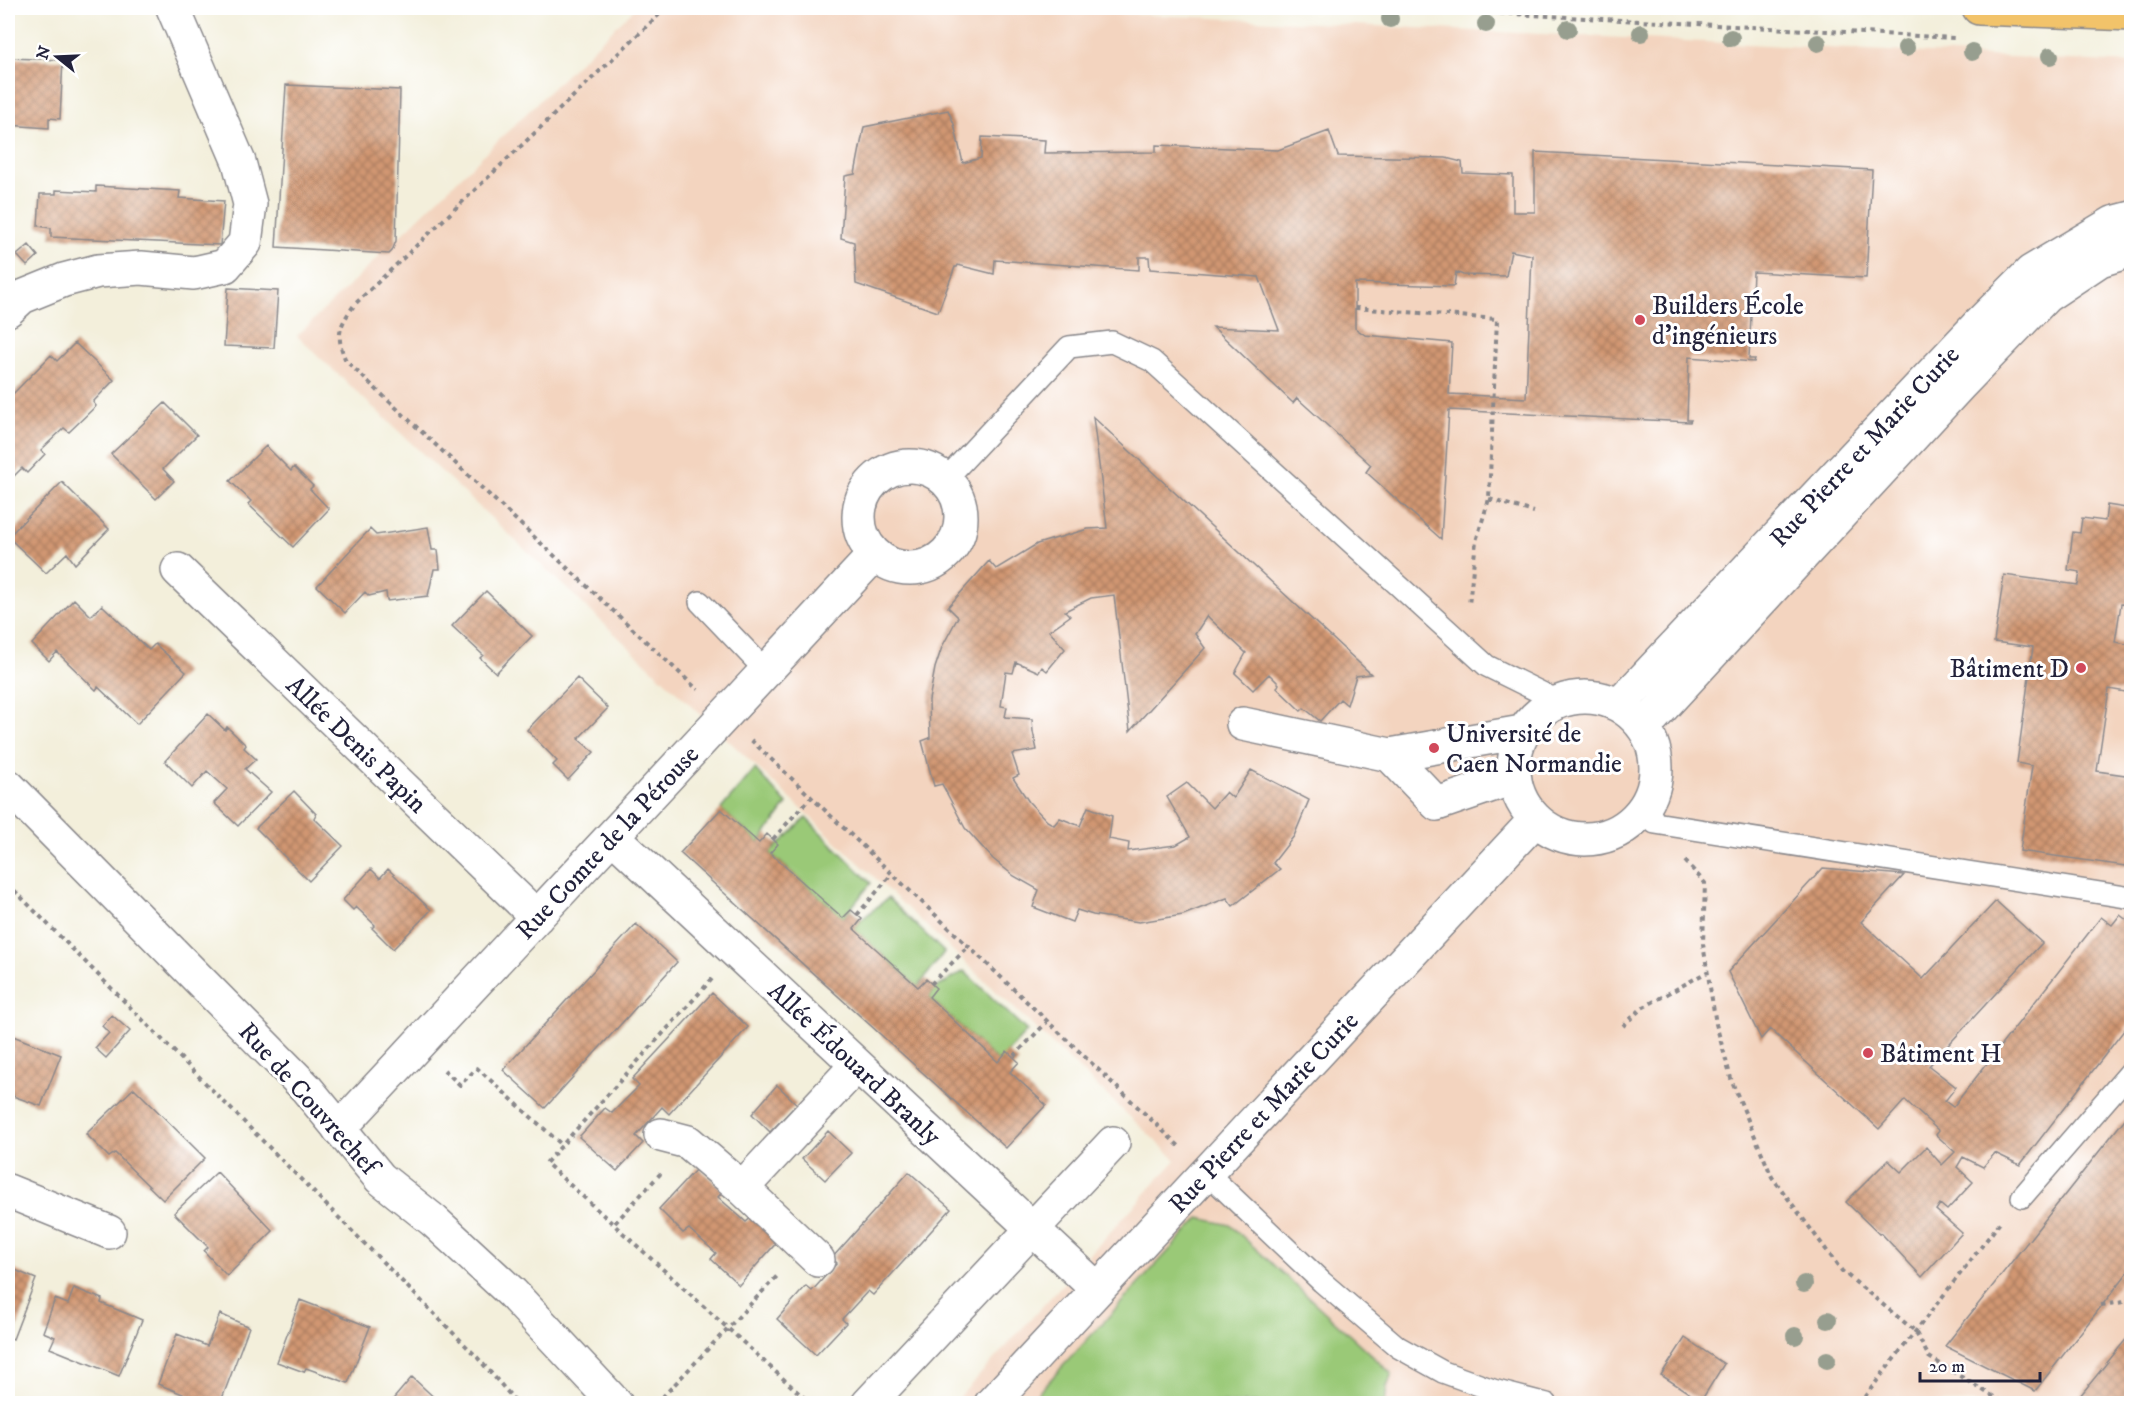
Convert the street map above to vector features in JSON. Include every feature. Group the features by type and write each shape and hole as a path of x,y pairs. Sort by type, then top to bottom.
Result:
{"main road":[{"path":"1978,8 2132,14"}],"street":[{"path":"8,310 22,297 64,280 98,271 141,268 194,273 225,266 245,243 250,204 239,162 173,8"},
{"name":"Rue Pierre et Marie Curie","path":"1619,705 1976,327 2031,272 2113,223 2132,218"},
{"name":"Rue Pierre et Marie Curie","path":"1644,727 2046,296 2100,260 2132,250"},
{"path":"908,466 931,471 945,480 955,494 960,511 959,529 952,545 940,558 924,566 907,568 890,564 875,555 865,542 860,527 859,511 863,495 872,482 885,472 908,466"},
{"name":"Rue Comte de la Pérouse","path":"339,1130 875,555"},
{"name":"Allée Denis Papin","path":"178,570 537,917"},
{"path":"1579,696 1600,698 1619,705 1633,714 1644,727 1653,745 1656,765 1650,814 1633,821 1615,834 1594,839 1573,839 1553,833 1535,820 1521,801 1513,778 1514,754 1522,732 1538,714 1558,701 1579,696"},
{"path":"1243,724 1390,755 1522,732"},
{"path":"1390,755 1437,804 1513,778"},
{"name":"Rue de Couvrechef","path":"8,786 306,1088 380,1178 434,1221 512,1293 616,1404"},
{"name":"Rue Pierre et Marie Curie","path":"991,1404 1535,820"},
{"name":"Allée Édouard Branly","path":"612,836 1097,1289"},
{"path":"742,1188 857,1065"},
{"path":"674,1139 742,1188 811,1254"},
{"path":"868,1404 1113,1143"},
{"path":"8,1191 109,1232"}],"lane":[{"path":"945,480 1069,347 1112,342 1152,361 1487,666 1558,701"},
{"path":"700,602 766,671"},
{"path":"1650,814 2132,898"},
{"path":"2022,1197 2132,1070"},
{"path":"1206,1172 1322,1282 1398,1347 1443,1372 1493,1390 1547,1404"}],"path":[{"path":"1401,8 1964,38"},
{"path":"1355,308 1497,319 1489,499 1476,541 1464,645"},
{"path":"1489,499 1534,512"},
{"path":"773,839 810,798"},
{"path":"1650,814 1654,835 1674,849 1705,883 1703,944 1716,1024 1732,1082 1772,1176 1842,1271 1915,1331 1929,1357 2009,1404"},
{"path":"857,915 891,875"},
{"path":"8,884 445,1324 518,1404"},
{"path":"932,984 968,948"},
{"path":"737,953 546,1163 615,1223 811,1404"},
{"path":"1623,1026 1642,1008 1707,972"},
{"path":"1014,1056 1047,1022"},
{"path":"416,1046 460,1085 477,1068 562,1145"},
{"path":"615,1223 674,1139"},
{"path":"1859,1404 1984,1241 2022,1197"},
{"path":"656,1404 728,1328 811,1254"},
{"path":"2101,1305 2132,1301"}],"shaded area":[{"name":"Université de Caen Normandie","path":"635,8 1011,8 2131,63 2131,1403 954,1403 1176,1160 297,336"}],"green space":[{"path":"755,769 787,804 759,843 721,809"},
{"path":"806,818 871,883 843,918 770,853"},
{"path":"888,898 944,952 918,987 854,929 862,919"},
{"path":"964,971 1027,1031 998,1062 929,997 936,988"},
{"path":"1199,1218 1230,1225 1392,1374 1387,1387 1385,1403 1029,1403"}],"building":[{"path":"8,58 63,60 60,119 49,118 49,128 8,125"},
{"path":"286,85 400,90 396,241 389,254 276,247"},
{"name":"Builders École d'ingénieurs","path":"948,110 954,124 963,163 981,158 982,137 1045,140 1044,153 1156,152 1156,145 1278,150 1329,131 1338,156 1446,158 1462,162 1463,173 1513,175 1513,212 1535,212 1535,152 1872,170 1866,278 1753,272 1749,359 1755,359 1754,362 1689,357 1687,420 1691,420 1690,422 1449,410 1441,539 1366,472 1371,465 1297,398 1293,403 1213,327 1279,330 1259,277 1150,269 1149,257 1139,257 1139,270 995,260 994,274 958,265 955,267 938,312 856,284 854,242 841,238 845,176 855,174 864,127","holes":["1511,251 1532,255 1526,398 1449,394 1452,343 1365,335 1355,328 1355,283 1454,286 1456,272 1463,275 1506,276"]},
{"path":"96,186 180,191 179,198 224,201 220,245 51,237 51,228 38,226 40,194 56,194 56,190 96,192"},
{"path":"29,245 38,256 27,266 17,255"},
{"path":"228,288 278,291 274,348 224,346"},
{"path":"75,343 114,380 93,402 96,406 69,432 64,428 41,450 45,454 27,473 22,468 8,482 8,399 51,355 57,361"},
{"path":"165,403 197,435 163,469 174,481 156,499 111,454"},
{"path":"1093,417 1371,674 1356,676 1347,705 1340,699 1320,721 1304,708 1301,711 1277,688 1279,684 1269,674 1253,690 1235,673 1246,653 1207,616 1195,634 1205,648 1130,731 1114,595 1091,598 1065,611 1070,616 1049,631 1065,649 1047,671 1042,667 1039,672 1016,662 1013,673 1006,672 1001,706 1007,707 1005,717 1032,719 1037,750 1012,754 1019,775 1013,778 1029,802 1054,825 1060,818 1080,826 1088,807 1112,816 1109,839 1129,843 1128,851 1176,845 1190,837 1167,797 1187,783 1212,808 1226,792 1233,798 1251,770 1309,800 1294,836 1273,863 1280,869 1233,906 1227,898 1183,915 1139,922 1093,915 1077,910 1072,922 1033,907 1039,890 1014,876 993,859 965,828 942,784 934,786 922,741 930,738 929,700 935,668 942,647 958,617 948,607 989,561 996,569 1037,544 1088,529 1107,528"},
{"path":"266,446 291,471 294,467 313,486 310,489 329,509 293,547 248,504 251,501 230,481"},
{"path":"62,482 109,529 75,564 67,553 46,573 8,537"},
{"name":"Bâtiment D","path":"2107,505 2132,509 2132,605 2121,604 2115,642 2132,645 2132,693 2109,689 2097,771 2132,776 2132,867 2020,851 2032,766 2017,763 2033,647 1994,642 2004,575 2078,585 2080,572 2068,570 2073,532 2080,533 2082,518 2105,521"},
{"path":"428,527 432,550 438,550 440,569 434,569 428,596 387,601 386,592 369,596 365,592 345,613 317,586 370,529 376,535"},
{"path":"486,591 532,636 496,673 480,658 483,655 452,626"},
{"path":"74,599 91,616 102,605 149,650 155,644 186,672 137,724 98,687 96,690 57,652 49,661 32,644"},
{"path":"577,678 608,708 578,739 594,752 568,780 553,765 557,761 527,730"},
{"path":"208,714 225,730 227,727 246,745 244,748 256,759 245,769 271,792 238,826 214,803 227,789 207,771 192,788 165,761"},
{"path":"294,791 316,814 314,818 343,846 309,881 256,828"},
{"path":"721,809 759,843 767,834 778,844 770,853 843,918 851,910 862,919 854,929 918,987 926,979 936,988 929,997 998,1062 1007,1051 1019,1062 1010,1072 1046,1105 1006,1148 680,853"},
{"name":"Bâtiment H","path":"1823,868 1904,875 1861,922 1923,979 1996,901 2042,943 1929,1066 1956,1087 1945,1101 1953,1107 2101,917 2112,925 2120,915 2132,924 2132,1020 2020,1165 1995,1153 1983,1167 1963,1157 1957,1167 1973,1182 1947,1210 1940,1204 1936,1210 1962,1233 1922,1277 1881,1233 1879,1234 1846,1202 1888,1160 1901,1172 1926,1147 1942,1165 1955,1152 1936,1135 1939,1131 1905,1100 1879,1129 1770,1029 1761,1039 1728,972"},
{"path":"371,869 380,878 388,869 431,910 393,949 372,928 375,925 356,907 353,910 343,900"},
{"path":"636,924 677,962 545,1108 503,1070"},
{"path":"712,993 748,1027 669,1114 662,1107 636,1136 643,1143 617,1171 579,1137 605,1108 612,1113 639,1086 632,1079"},
{"path":"112,1015 130,1031 106,1058 95,1048 109,1033 102,1026"},
{"path":"8,1034 61,1055 41,1106 10,1095 8,1100"},
{"path":"777,1085 797,1104 770,1132 752,1114"},
{"path":"134,1088 205,1158 163,1200 115,1153 109,1157 86,1134"},
{"path":"2132,1110 2132,1267 2035,1391 1945,1346"},
{"path":"828,1131 851,1153 825,1180 802,1159"},
{"path":"698,1167 724,1190 718,1197 746,1222 753,1216 779,1240 739,1285 711,1259 716,1253 689,1229 683,1233 659,1209"},
{"path":"217,1172 273,1231 227,1276 204,1251 208,1247 174,1213"},
{"path":"909,1172 951,1209 873,1295 868,1291 842,1319 846,1323 816,1355 777,1319 806,1286 812,1291 837,1263 832,1258"},
{"path":"8,1267 36,1279 13,1339 8,1337"},
{"path":"74,1288 102,1299 101,1303 142,1320 119,1376 50,1348 55,1337 43,1332 55,1299 68,1304"},
{"path":"300,1300 370,1327 348,1383 306,1368 304,1372 277,1362"},
{"path":"220,1314 249,1327 220,1404 207,1404 158,1384 177,1334 207,1346"},
{"path":"2132,1332 2132,1404 2075,1402"},
{"path":"1685,1338 1724,1364 1701,1401 1661,1375"},
{"path":"412,1377 441,1404 389,1404"}],"place":[{"name":"Builders École d'ingénieurs","path":"1640,320"},
{"name":"Bâtiment D","path":"2081,668"},
{"name":"Université de Caen Normandie","path":"1434,748"},
{"name":"Bâtiment H","path":"1868,1053"}]}
